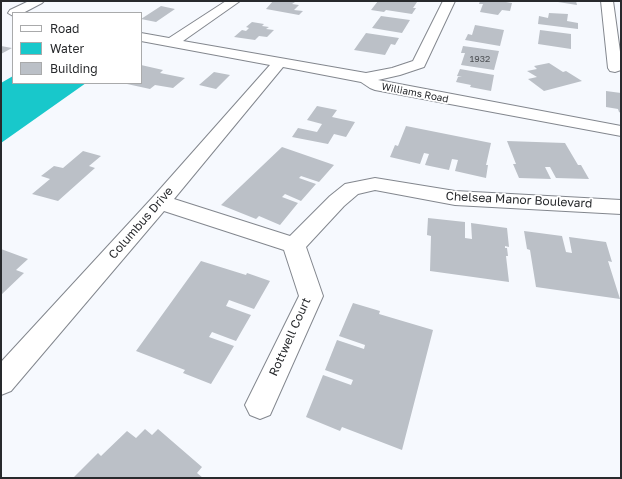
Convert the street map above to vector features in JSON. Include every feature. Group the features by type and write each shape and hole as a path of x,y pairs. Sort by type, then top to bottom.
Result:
{"street":[{"path":"13,12 38,1"},
{"path":"172,42 234,1"},
{"path":"366,78 394,72 419,64 449,1"},
{"path":"607,1 615,68"},
{"name":"Williams Road","path":"142,37 366,78 375,85 621,131"},
{"name":"Columbus Drive","path":"1,382 160,202 280,62"},
{"name":"Chelsea Manor Boulevard","path":"294,245 337,201 352,189 375,184 455,198 621,207"},
{"path":"160,202 294,245"},
{"name":"Rottwell Court","path":"260,405 311,296 294,245"}],"water":[{"path":"12,77 12,84 85,84 1,143 1,83"}],"building":[{"path":"273,1 295,2 292,4 299,5 294,10 303,11 299,15 266,9"},
{"path":"378,1 417,2 413,8 416,8 412,14 386,10 384,12 371,10"},
{"path":"480,1 500,1 512,3 510,11 502,10 498,15 480,12 483,4 479,4"},
{"path":"576,1 577,5 558,2"},
{"path":"161,6 175,9 156,22 142,18"},
{"path":"549,13 568,14 567,21 578,23 578,29 538,24 539,16 548,18"},
{"path":"381,16 410,20 402,33 372,28"},
{"path":"252,22 264,24 262,26 269,27 266,29 274,30 267,37 259,36 255,40 234,37 242,30 246,31 249,28 246,27"},
{"path":"475,25 504,30 500,46 465,40 468,34 472,35"},
{"path":"540,30 571,34 571,49 538,44"},
{"path":"366,33 399,38 395,45 391,44 385,55 354,50"},
{"path":"1,46 12,48 1,54"},
{"path":"463,46 499,51 494,70 461,65 465,53 461,53"},
{"path":"549,63 582,81 544,91 528,79 537,77 527,71 537,69 534,66"},
{"path":"142,65 163,70 160,73 185,78 173,88 155,85 150,89 127,84 142,84"},
{"path":"460,69 494,75 491,91 470,87 471,85 456,82 458,77 462,77 457,76"},
{"path":"214,72 230,75 216,89 199,85"},
{"path":"606,91 621,93 621,113 618,109 606,107"},
{"path":"317,106 337,110 332,117 355,122 346,137 334,134 328,144 292,137 298,128 317,132 322,124 307,120"},
{"path":"406,126 491,143 486,165 488,165 486,178 455,171 458,160 452,159 449,170 425,165 429,154 424,153 420,164 390,157 395,145 398,146"},
{"path":"507,141 565,143 578,165 581,165 589,179 556,178 550,167 545,167 551,179 519,178 513,164 516,164"},
{"path":"282,147 334,165 319,182 301,176 299,178 316,184 301,201 285,194 282,197 298,203 280,225 259,216 256,219 221,205"},
{"path":"83,151 101,156 89,166 95,168 58,201 32,194 50,179 41,176 54,166 63,168"},
{"path":"428,218 465,222 465,238 472,239 471,223 507,228 509,247 505,246 505,248 507,248 508,256 506,256 509,282 430,271 431,236 427,235"},
{"path":"524,231 562,236 566,252 572,253 569,237 606,242 612,262 608,261 620,299 536,287 530,250 527,249"},
{"path":"1,249 28,259 16,270 24,273 1,295"},
{"path":"201,261 246,275 247,273 270,281 254,309 229,300 226,306 251,315 236,341 212,332 209,337 234,346 211,384 183,373 185,370 136,351"},
{"path":"353,303 380,311 379,314 433,330 402,450 342,427 340,431 306,417 323,375 351,385 353,380 325,370 337,340 364,349 365,345 339,336"},
{"path":"145,429 152,435 158,429 202,467 197,473 203,478 73,478 98,453 101,456 127,431 136,438"}]}
